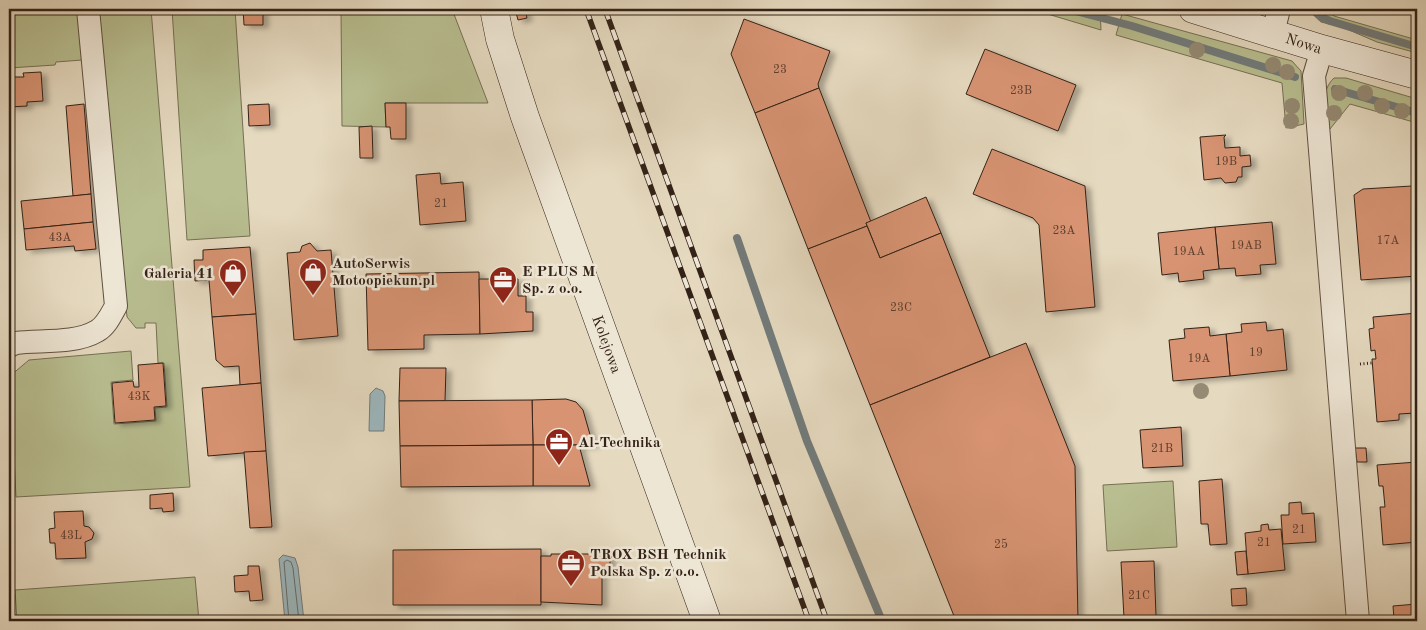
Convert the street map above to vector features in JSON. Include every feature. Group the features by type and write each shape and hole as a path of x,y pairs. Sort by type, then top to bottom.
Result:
{"street":[{"path":"9,346 16,343 75,338 98,331 110,318 116,306 88,9"},
{"name":"Kolejowa","path":"494,9 500,39 525,117 706,621"},
{"name":"Nowa","path":"1193,9 1276,21 1322,49 1417,75"},
{"path":"1322,49 1314,76 1358,621"}],"green space":[{"path":"9,9 78,9 82,60 56,62 55,65 9,68"},
{"path":"97,9 151,9 190,487 16,497 10,376 29,360 131,351 133,380 111,382 114,424 156,421 155,408 167,407 164,363 158,363 156,323 145,323 145,328 136,328 127,317"},
{"path":"172,9 235,9 250,236 187,240"},
{"path":"341,9 452,9 488,103 385,103 386,127 342,126"},
{"path":"1031,9 1100,10 1101,30"},
{"path":"1307,9 1324,9 1334,16 1417,40 1417,53 1377,42 1342,27 1321,22"},
{"path":"1122,14 1292,61 1301,71 1304,124 1286,128 1282,83 1116,35"},
{"path":"1334,78 1346,78 1417,99 1417,123 1350,104 1330,129 1326,116 1325,95"},
{"path":"1173,481 1177,547 1107,551 1103,485"},
{"path":"195,577 199,621 17,621 15,590"}],"water":[{"path":"376,388 383,391 385,396 384,431 369,431 370,394"},
{"path":"283,555 295,558 298,567 304,621 285,621 279,559"}],"building":[{"path":"243,9 263,9 263,25 244,25"},
{"path":"515,9 525,9 527,18 518,20"},
{"path":"744,19 830,51 818,84 819,88 755,113 731,54"},
{"path":"985,49 1076,85 1058,131 966,94"},
{"path":"41,72 43,101 27,102 27,106 9,107 9,77 24,77 23,73"},
{"path":"819,88 871,222 866,223 867,226 808,249 755,113"},
{"path":"385,103 406,103 406,139 391,139 390,127 386,127"},
{"path":"84,104 91,194 73,196 66,106"},
{"path":"269,104 270,125 249,126 248,105"},
{"path":"372,126 373,158 360,158 359,127"},
{"path":"1226,135 1224,137 1225,148 1240,147 1240,156 1250,155 1251,166 1242,167 1242,177 1238,177 1236,182 1225,183 1221,178 1204,180 1200,137"},
{"path":"992,149 1085,186 1095,307 1046,312 1039,225 1033,218 973,194"},
{"path":"440,173 441,184 463,182 466,221 420,225 416,175"},
{"path":"1417,186 1417,276 1361,280 1354,195 1363,189"},
{"path":"91,194 93,222 24,229 21,201"},
{"path":"926,197 941,233 880,258 866,223"},
{"path":"93,222 96,249 75,251 74,246 26,250 24,229"},
{"path":"1272,222 1276,264 1260,265 1261,274 1236,276 1235,268 1219,269 1215,227"},
{"path":"867,226 880,258 941,233 990,357 870,405 808,249"},
{"path":"1215,227 1219,269 1203,271 1204,279 1179,282 1178,273 1162,275 1158,233"},
{"name":"AutoSerwis Motoopiekun.pl","path":"310,243 317,251 331,250 338,336 294,340 287,253 300,252 302,246"},
{"name":"Galeria 41","path":"250,247 256,314 212,317 209,280 195,281 194,260 203,260 203,250"},
{"path":"479,272 480,334 424,335 424,349 368,350 366,274"},
{"name":"E PLUS M Sp. z o.o.","path":"479,279 518,279 518,296 526,296 526,312 533,312 533,331 480,334"},
{"path":"1417,313 1417,419 1415,413 1399,414 1399,420 1377,422 1372,359 1376,359 1375,350 1371,351 1369,329 1374,328 1373,317"},
{"path":"256,314 261,383 240,385 239,366 224,367 216,360 212,317"},
{"path":"1266,322 1267,331 1283,329 1287,370 1230,376 1226,334 1242,332 1241,324"},
{"path":"1209,327 1210,336 1226,334 1230,376 1173,381 1169,340 1185,338 1184,329"},
{"path":"1026,343 1075,466 1078,621 956,621 870,405"},
{"path":"163,363 166,406 154,407 155,420 115,423 112,383 133,381 134,387 139,387 138,365"},
{"path":"400,368 446,368 445,401 399,401"},
{"path":"261,383 266,451 208,456 202,388"},
{"path":"566,399 576,402 583,410 593,445 533,445 532,400"},
{"path":"532,400 533,445 400,446 399,401"},
{"path":"1181,427 1183,466 1143,468 1140,430"},
{"name":"Al-Technika","path":"533,445 579,445 590,486 533,486"},
{"path":"533,445 533,486 401,487 400,446"},
{"path":"1355,448 1366,448 1367,462 1357,462"},
{"path":"266,451 272,527 250,528 244,452"},
{"path":"1417,462 1417,542 1383,545 1380,507 1385,507 1383,486 1379,486 1377,465"},
{"path":"1222,479 1227,544 1210,545 1208,524 1201,524 1199,481"},
{"path":"173,493 174,511 163,512 162,508 150,509 150,495"},
{"path":"1301,502 1302,514 1314,513 1316,542 1283,544 1281,515 1289,515 1289,503"},
{"path":"83,511 84,526 89,527 94,533 92,539 85,542 86,558 56,559 55,543 50,543 49,529 55,528 54,512"},
{"path":"1268,524 1269,530 1281,529 1285,570 1248,574 1245,533 1261,531 1261,525"},
{"path":"541,549 541,605 393,605 393,550"},
{"path":"1246,551 1248,574 1237,575 1235,552"},
{"name":"TROX BSH Technik Polska Sp. z o.o.","path":"551,554 567,554 567,559 574,558 574,554 610,554 610,572 602,572 602,605 541,602 541,556 551,556"},
{"path":"1154,561 1156,616 1147,617 1145,621 1134,621 1132,618 1124,618 1121,562"},
{"path":"248,566 259,566 263,600 250,601 249,591 235,592 234,576 248,575"},
{"path":"1246,588 1247,605 1232,606 1231,589"},
{"path":"1417,604 1417,621 1389,621 1394,619 1393,606"}],"waterway":[{"path":"1068,9 1132,26 1295,77"},
{"path":"1313,9 1321,17 1330,21 1417,47"},
{"path":"1335,89 1417,113"},
{"path":"737,238 807,441 882,621"}],"railway":[{"path":"586,9 809,621"},
{"path":"605,9 827,621"}],"place":[{"name":"AutoSerwis Motoopiekun.pl","path":"313,296"},
{"name":"Galeria 41","path":"233,297"},
{"name":"E PLUS M Sp. z o.o.","path":"503,304"},
{"name":"Al-Technika","path":"559,466"},
{"name":"TROX BSH Technik Polska Sp. z o.o.","path":"571,587"}]}
